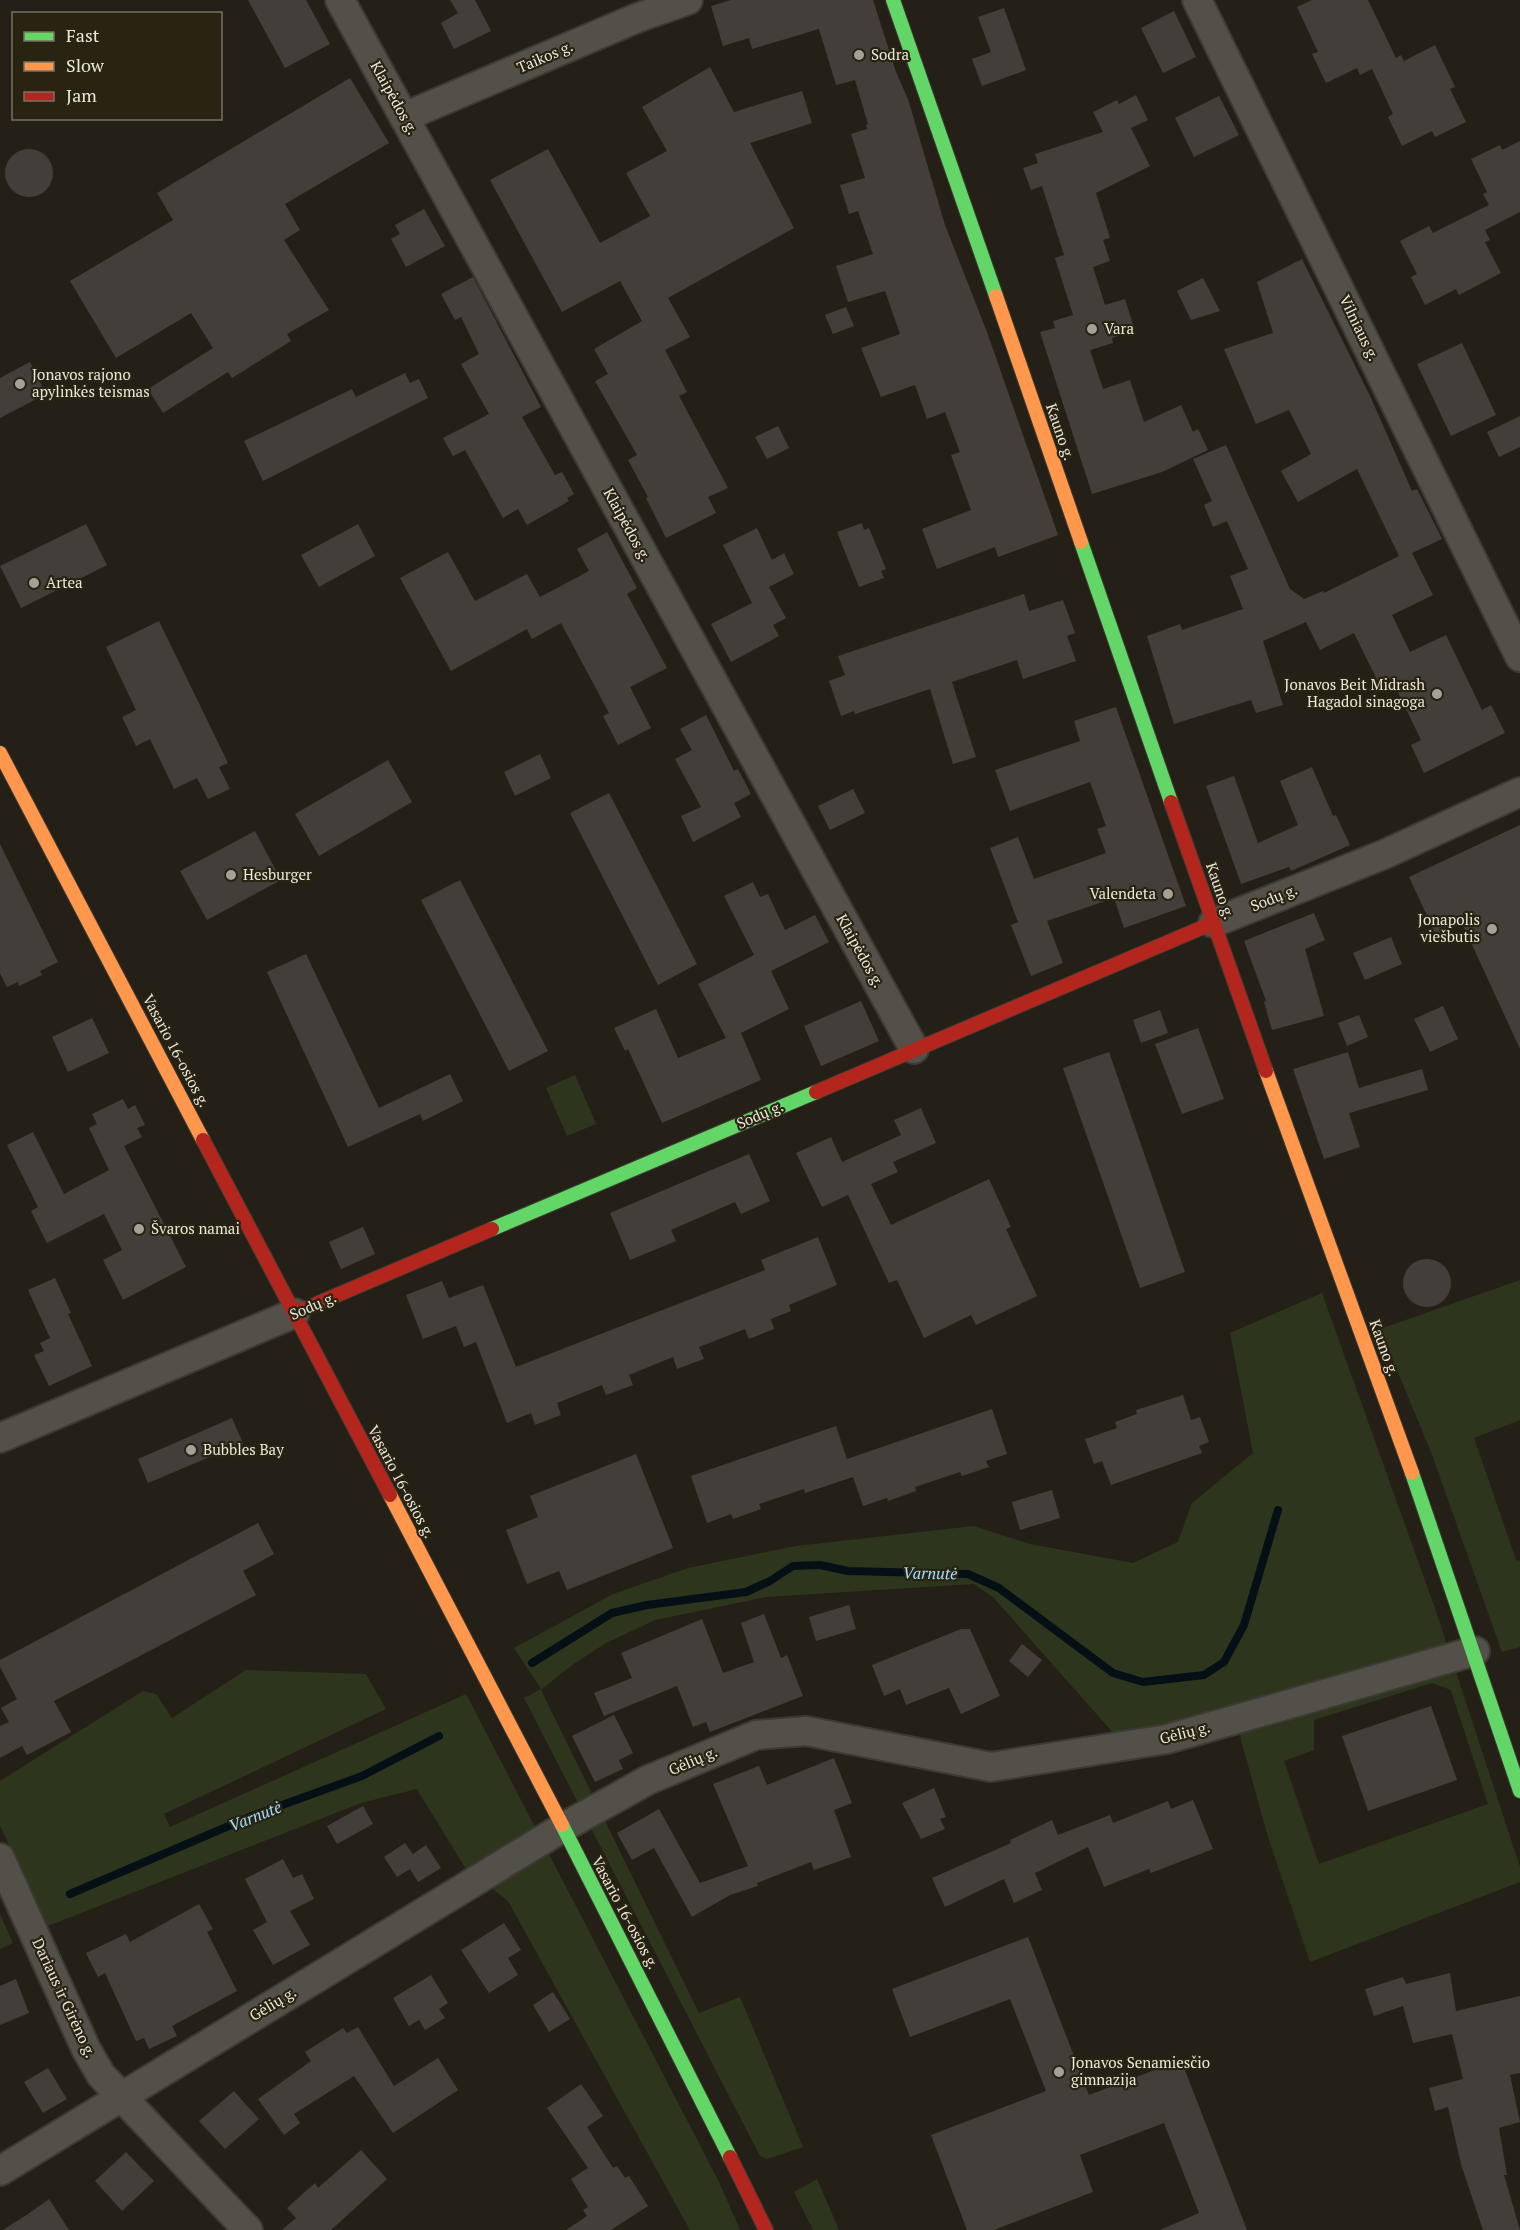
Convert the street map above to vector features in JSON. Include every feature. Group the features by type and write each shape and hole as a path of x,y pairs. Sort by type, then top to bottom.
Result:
{"main road":[{"name":"Kauno g.","path":"893,0 1213,923 1475,1651 1520,1791"},
{"name":"Vasario 16-osios g.","path":"0,753 295,1313 652,2001 765,2230"},
{"name":"Sodų g.","path":"295,1313 1213,923"}],"street":[{"name":"Klaipėdos g.","path":"340,0 914,1049"},
{"name":"Taikos g.","path":"404,117 636,18 688,0"},
{"name":"Vilniaus g.","path":"1197,0 1520,657"},
{"name":"Sodų g.","path":"1213,923 1385,854 1520,792"},
{"name":"Sodų g.","path":"0,1438 295,1313"},
{"name":"Gėlių g.","path":"0,2171 562,1828 648,1780 756,1735 806,1731 991,1767 1167,1739 1475,1651"},
{"name":"Dariaus ir Girėno g.","path":"0,1858 101,2075 248,2230"}],"green space":[{"path":"575,1075 596,1124 567,1136 546,1088"},
{"path":"1520,1280 1520,1420 1474,1438 1516,1560 1520,1561 1520,1647 1502,1652 1431,1452 1380,1329"},
{"path":"1322,1293 1438,1617 1520,1867 1520,1882 1310,1962 1268,1837 1233,1711 1115,1735 994,1598 974,1584 766,1597 655,1620 606,1643 572,1665 541,1690 699,2013 740,1997 803,2147 767,2159 760,2156 524,1698 541,1689 514,1648 613,1594 688,1568 796,1546 974,1526 1030,1544 1133,1563 1178,1542 1192,1503 1253,1453 1230,1333","holes":["1432,1683 1451,1690 1488,1804 1319,1864 1284,1761 1314,1750 1314,1720"]},
{"path":"246,1670 366,1674 386,1709 164,1814 170,1827 466,1694 719,2182 740,2230 690,2230 508,1901 464,1866 417,1789 361,1803 48,1926 0,1826 0,1781 143,1691 156,1694 172,1718"},
{"path":"0,1914 13,1943 0,1949"},
{"path":"817,2179 839,2230 813,2230 794,2192"}],"building":[{"path":"248,0 306,0 330,44 285,68"},
{"path":"450,0 475,0 491,31 454,49 441,23 458,13"},
{"path":"731,0 873,0 896,72 908,99 945,225 987,332 1058,535 998,557 995,547 937,569 922,529 971,510 951,455 960,452 945,412 927,419 915,385 881,397 861,348 900,334 885,291 848,302 836,266 873,254 858,211 849,214 840,185 865,178 851,134 867,129 868,124 855,80 836,85 819,29 752,49 749,38 723,46 711,6"},
{"path":"1312,0 1368,0 1396,58 1401,55 1404,61 1435,45 1455,87 1450,89 1466,122 1435,137 1432,131 1402,146 1388,117 1393,114 1372,69 1360,75 1357,68 1326,83 1312,54 1318,52 1297,7"},
{"path":"1004,8 1026,70 982,86 972,59 991,52 978,17"},
{"path":"1174,11 1196,57 1163,73 1141,28"},
{"path":"710,67 734,112 802,91 812,123 750,143 794,228 668,298 690,337 665,350 687,392 679,396 728,488 708,497 716,513 666,538 628,460 637,455 595,381 608,374 594,349 642,321 620,281 562,312 490,180 548,149 600,243 650,216 626,173 667,151 642,107"},
{"path":"350,78 389,143 285,204 300,230 284,240 329,310 287,334 291,341 232,378 228,372 163,413 148,389 213,348 191,313 116,358 70,281 173,220 157,193"},
{"path":"1136,95 1148,120 1131,128 1150,166 1096,193 1110,238 1103,240 1110,261 1093,267 1105,305 1125,299 1135,331 1112,338 1113,343 1090,350 1103,389 1130,380 1144,422 1181,405 1193,432 1198,429 1208,450 1162,472 1092,494 1040,332 1055,328 1053,321 1073,315 1055,258 1064,255 1042,186 1031,190 1023,168 1038,163 1035,154 1103,132 1093,112 1117,100 1119,104"},
{"path":"1219,96 1239,135 1194,157 1175,118"},
{"path":"1520,141 1520,212 1485,230 1490,240 1485,242 1501,273 1459,295 1456,289 1425,305 1411,277 1417,274 1400,241 1429,226 1433,233 1489,205 1483,194 1487,192 1471,159 1500,145 1502,150"},
{"path":"24,149 34,149 46,156 53,168 53,178 46,190 34,197 24,197 9,186 5,178 5,168 16,153"},
{"path":"424,209 445,246 406,267 391,239 400,234 395,225"},
{"path":"1302,259 1370,396 1412,491 1417,489 1442,539 1412,553 1433,595 1392,615 1410,652 1446,635 1482,710 1491,705 1505,733 1424,773 1411,745 1421,740 1391,678 1379,684 1354,633 1320,650 1306,622 1263,641 1283,705 1256,713 1251,700 1174,724 1147,636 1180,624 1182,630 1243,609 1230,576 1248,569 1227,521 1213,527 1204,505 1212,501 1193,459 1226,445 1290,589 1304,599 1323,591 1324,593 1399,556 1357,469 1298,502 1281,471 1311,454 1289,410 1256,424 1224,349 1273,333 1257,282"},
{"path":"473,277 541,407 522,417 555,475 562,472 574,494 567,498 569,501 527,525 518,509 503,518 465,450 453,456 443,438 489,414 461,364 479,354 461,317 455,320 441,294"},
{"path":"1203,278 1220,311 1191,320 1177,291"},
{"path":"846,307 854,326 833,334 825,315"},
{"path":"1462,343 1496,415 1451,436 1417,364"},
{"name":"Jonavos rajono apylinkės teismas","path":"30,362 46,394 0,418 0,378"},
{"path":"405,373 410,383 419,379 428,398 263,481 244,441 352,389 356,397"},
{"path":"1520,416 1520,447 1499,457 1487,432"},
{"path":"778,426 789,448 767,459 755,437"},
{"path":"862,523 864,530 869,528 886,569 881,571 884,578 859,587 837,532"},
{"path":"86,524 107,565 21,608 0,566"},
{"path":"358,524 375,556 319,587 301,555"},
{"path":"757,528 772,560 784,553 794,574 769,587 786,618 773,625 779,636 731,662 711,624 752,603 723,545"},
{"path":"607,532 637,588 627,594 667,668 630,687 651,728 618,745 603,716 609,713 561,623 532,639 527,629 451,671 400,578 448,552 475,601 527,574 540,597 589,571 577,549"},
{"path":"1024,594 1029,611 1063,600 1075,633 1067,636 1076,661 1023,679 1017,660 952,682 976,757 953,764 930,689 855,714 854,711 841,716 829,681 845,675 838,656"},
{"path":"159,621 228,763 219,767 230,789 208,799 197,778 174,789 150,739 136,746 122,717 136,710 106,647"},
{"path":"1116,707 1186,906 1124,928 1114,898 1047,921 1063,963 1031,976 1011,925 1018,922 990,848 1018,837 1034,879 1106,853 1097,829 1106,826 1090,782 1010,811 995,770 1080,741 1074,721"},
{"path":"706,715 734,771 738,769 751,794 734,803 741,817 693,842 681,816 701,807 675,759 692,750 680,729"},
{"path":"540,754 551,778 515,796 504,772"},
{"path":"388,760 412,802 319,856 295,814"},
{"path":"1312,767 1333,816 1336,815 1350,845 1291,871 1289,867 1241,884 1206,786 1234,776 1258,843 1298,825 1280,781"},
{"path":"853,789 865,813 830,830 818,806"},
{"path":"609,793 697,964 658,985 570,813"},
{"name":"Jonapolis viešbutis","path":"1520,825 1520,1049 1462,923 1436,935 1409,877"},
{"name":"Hesburger","path":"255,831 281,880 207,920 180,871"},
{"path":"0,844 58,962 40,971 42,975 19,986 18,982 7,987 0,973"},
{"path":"460,880 548,1051 509,1071 421,900"},
{"path":"753,882 760,897 768,894 785,930 815,915 829,942 771,971 789,1009 741,1033 761,1080 662,1123 628,1049 625,1051 614,1028 656,1009 678,1058 726,1038 698,984 754,955 724,896"},
{"path":"1314,913 1325,940 1305,949 1324,1016 1272,1030 1264,1002 1266,1001 1244,941"},
{"path":"1391,937 1402,964 1365,980 1353,953"},
{"path":"306,954 379,1108 450,1074 463,1101 423,1121 420,1114 348,1147 267,972"},
{"path":"861,1001 879,1041 821,1066 804,1026"},
{"path":"1443,1006 1458,1039 1430,1052 1414,1019"},
{"path":"1160,1010 1168,1033 1141,1043 1133,1020"},
{"path":"1359,1015 1368,1037 1347,1046 1338,1023"},
{"path":"92,1018 109,1053 68,1072 52,1037"},
{"path":"1198,1028 1224,1099 1182,1114 1155,1044"},
{"path":"1109,1052 1185,1272 1140,1288 1063,1068"},
{"path":"1348,1052 1359,1088 1422,1069 1428,1090 1349,1113 1360,1147 1324,1159 1293,1069"},
{"name":"Švaros namai","path":"123,1099 128,1109 135,1105 145,1125 137,1128 142,1137 124,1146 186,1267 123,1300 103,1260 122,1250 104,1214 47,1243 31,1211 38,1207 7,1145 33,1132 64,1194 109,1170 89,1128 97,1124 92,1114"},
{"path":"921,1108 936,1143 893,1162 898,1172 871,1184 891,1225 989,1179 1011,1227 1006,1229 1037,1296 976,1325 971,1315 924,1338 897,1280 889,1283 848,1195 822,1207 796,1153 831,1137 842,1162 901,1135 894,1120"},
{"path":"749,1154 770,1201 741,1214 735,1202 671,1230 676,1241 630,1260 610,1213"},
{"path":"363,1227 375,1254 341,1269 329,1242"},
{"path":"818,1237 837,1285 789,1305 791,1311 771,1319 774,1329 749,1339 745,1329 699,1347 704,1359 677,1369 673,1357 629,1375 633,1385 606,1395 602,1385 557,1403 561,1415 535,1425 531,1413 507,1423 476,1342 464,1347 456,1326 423,1339 406,1295 442,1281 449,1298 483,1285 516,1367 765,1270 761,1260"},
{"path":"1422,1259 1432,1259 1444,1266 1451,1278 1451,1288 1444,1300 1432,1307 1422,1307 1407,1296 1403,1288 1403,1278 1414,1263"},
{"path":"55,1278 71,1313 68,1314 92,1366 49,1386 34,1355 44,1351 40,1343 50,1338 28,1290"},
{"path":"1183,1395 1191,1420 1200,1417 1209,1442 1199,1446 1202,1453 1111,1485 1102,1461 1094,1464 1085,1439 1117,1428 1115,1422 1137,1414 1136,1410"},
{"path":"992,1409 1007,1454 986,1461 989,1467 962,1476 960,1472 915,1487 916,1491 888,1501 887,1498 863,1506 853,1477 805,1493 804,1489 759,1504 761,1509 733,1519 731,1514 707,1523 691,1476 836,1426 847,1459"},
{"name":"Bubbles Bay","path":"232,1418 243,1443 148,1483 138,1459"},
{"path":"636,1454 673,1548 567,1590 559,1571 527,1584 506,1530 538,1517 530,1496"},
{"path":"1052,1490 1060,1518 1020,1530 1012,1502"},
{"path":"258,1523 274,1554 243,1571 256,1595 54,1701 71,1732 27,1755 22,1746 0,1758 0,1726 9,1722 1,1708 17,1699 0,1667 0,1660"},
{"path":"849,1605 856,1629 816,1641 809,1617"},
{"path":"764,1614 781,1658 787,1655 803,1696 710,1732 706,1722 693,1727 677,1686 604,1716 594,1693 632,1678 621,1653 702,1619 723,1673 754,1662 741,1623"},
{"path":"961,1629 970,1629 1000,1696 961,1714 949,1688 906,1705 900,1689 884,1696 872,1665"},
{"path":"1022,1644 1042,1660 1028,1677 1009,1661"},
{"path":"1431,1706 1457,1780 1368,1811 1342,1736"},
{"path":"614,1715 633,1753 619,1760 623,1769 595,1782 572,1736"},
{"path":"834,1758 852,1803 834,1810 851,1857 814,1870 811,1862 757,1883 758,1886 730,1895 692,1917 654,1848 632,1860 617,1833 659,1809 700,1883 748,1866 713,1784 759,1766 767,1785"},
{"path":"934,1788 946,1817 940,1819 945,1829 921,1839 902,1803"},
{"path":"1193,1800 1213,1849 1151,1873 1149,1869 1104,1887 1088,1847 1035,1873 1042,1890 1014,1903 1004,1879 945,1907 932,1878 1011,1843 1010,1840 1052,1820 1058,1835 1110,1815 1113,1823 1168,1801 1171,1809"},
{"path":"363,1806 373,1824 337,1844 327,1826"},
{"path":"405,1843 413,1854 426,1845 441,1868 418,1882 410,1869 397,1877 384,1857"},
{"path":"283,1859 293,1878 302,1874 314,1899 290,1911 310,1945 273,1965 253,1930 267,1922 245,1879"},
{"path":"199,1904 213,1929 207,1932 237,1991 172,2026 177,2036 149,2049 144,2038 136,2041 105,1973 98,1977 86,1953 126,1934 130,1942"},
{"path":"504,1923 521,1950 508,1958 518,1975 489,1993 461,1950"},
{"path":"1028,1937 1089,2095 1181,2060 1247,2230 1160,2230 1199,2213 1164,2123 1080,2155 1093,2192 994,2230 967,2230 931,2135 1046,2091 1010,1999 910,2037 892,1989"},
{"path":"1450,1973 1456,2011 1520,1996 1520,2073 1510,2075 1520,2122 1499,2128 1507,2175 1504,2175 1520,2230 1483,2230 1461,2164 1448,2107 1435,2111 1429,2088 1463,2079 1452,2034 1413,2043 1403,2006 1374,2016 1365,1989 1403,1977 1406,1984"},
{"path":"431,1975 448,2003 439,2009 445,2018 425,2030 419,2020 409,2026 393,1998"},
{"path":"16,1979 29,2013 0,2025 0,1986"},
{"path":"553,1992 570,2019 549,2032 533,2005"},
{"path":"358,2027 394,2086 438,2058 458,2090 393,2133 354,2076 294,2114 300,2123 284,2135 258,2099 311,2061 305,2052 343,2028 347,2033"},
{"path":"48,2068 67,2099 43,2113 24,2082"},
{"path":"581,2084 603,2116 587,2127 613,2168 617,2166 625,2178 629,2176 648,2206 611,2230 566,2230 587,2216 583,2210 588,2207 571,2179 588,2168 547,2108"},
{"path":"234,2091 259,2119 225,2149 199,2121"},
{"path":"361,2150 387,2179 331,2230 282,2230 296,2218 287,2208 315,2183 318,2188"},
{"path":"126,2152 154,2181 122,2211 95,2181"},
{"path":"49,2199 69,2230 3,2230 28,2214"}],"waterway":[{"name":"Varnutė","path":"532,1663 612,1613 647,1605 746,1592 770,1581 793,1566 820,1565 848,1571 968,1574 999,1588 1113,1673 1143,1682 1204,1675 1224,1662 1244,1625 1278,1510"},
{"name":"Varnutė","path":"70,1894 252,1816 362,1776 439,1736"}],"traffic: fast":[{"path":"893,0 996,296"},
{"path":"1081,542 1171,802"},
{"path":"492,1229 816,1092"},
{"path":"1412,1473 1520,1791"},
{"path":"562,1825 730,2157"}],"traffic: slow":[{"path":"996,296 1081,542"},
{"path":"0,753 203,1140"},
{"path":"1266,1071 1412,1473"},
{"path":"390,1495 562,1825"}],"traffic: jam":[{"path":"1171,802 1266,1071"},
{"path":"816,1092 1213,923"},
{"path":"203,1140 390,1495"},
{"path":"295,1313 492,1229"},
{"path":"730,2157 766,2230"}],"place":[{"name":"Sodra","path":"859,55"},
{"name":"Vara","path":"1092,329"},
{"name":"Jonavos rajono apylinkės teismas","path":"20,384"},
{"name":"Artea","path":"34,583"},
{"name":"Jonavos Beit Midrash Hagadol sinagoga","path":"1437,694"},
{"name":"Hesburger","path":"231,875"},
{"name":"Valendeta","path":"1168,894"},
{"name":"Jonapolis viešbutis","path":"1492,929"},
{"name":"Švaros namai","path":"139,1229"},
{"name":"Bubbles Bay","path":"191,1450"},
{"name":"Jonavos Senamiesčio gimnazija","path":"1059,2072"}]}
